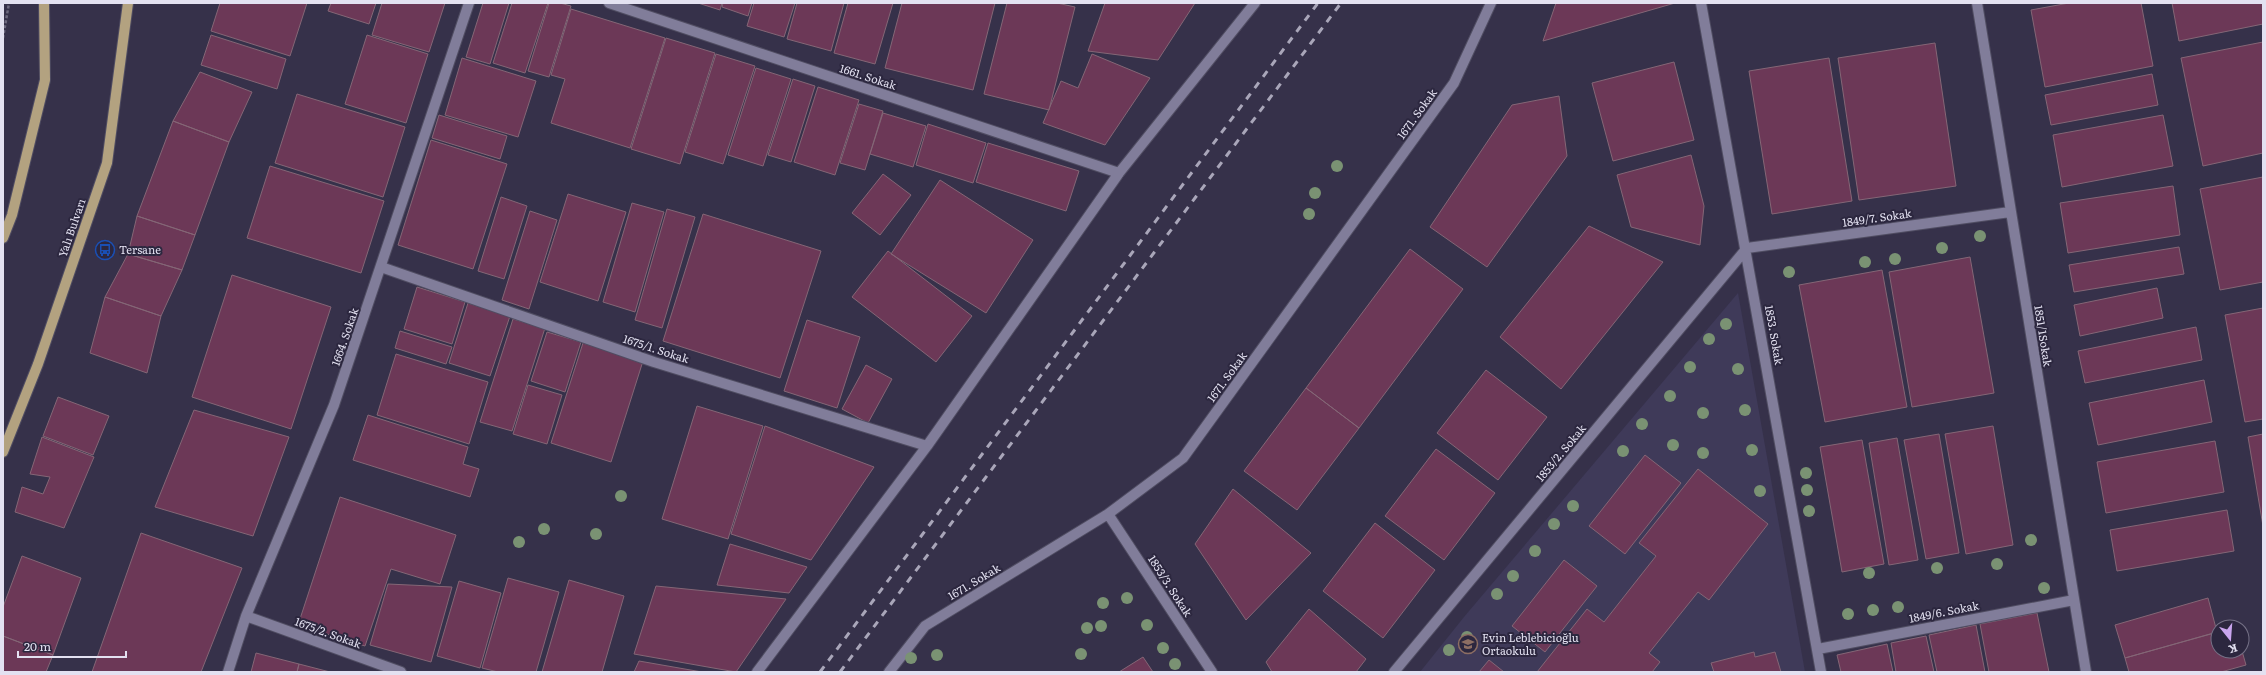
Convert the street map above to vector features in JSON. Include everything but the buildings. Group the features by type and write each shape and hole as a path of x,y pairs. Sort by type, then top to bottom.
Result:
{"main road":[{"path":"3,238 12,215 45,80 44,3"},
{"name":"Yalı Bulvarı","path":"3,452 38,364 107,164 128,3"}],"street":[{"name":"1664. Sokak","path":"228,672 246,616 334,405 469,3"},
{"name":"1661. Sokak","path":"609,3 1119,173"},
{"path":"757,672 926,446 1119,173 1255,3"},
{"name":"1671. Sokak","path":"889,672 925,626 1108,514 1183,458 1454,83 1491,3"},
{"name":"1853. Sokak","path":"1701,3 1747,248 1821,672"},
{"name":"1851/1Sokak","path":"1977,3 2086,672"},
{"name":"1849/7. Sokak","path":"1747,248 2010,212"},
{"name":"1853/2. Sokak","path":"1394,672 1747,248"},
{"name":"1675/1. Sokak","path":"381,267 654,362 926,446"},
{"name":"1853/3. Sokak","path":"1108,514 1212,672"},
{"name":"1849/6. Sokak","path":"1818,649 2074,600"},
{"name":"1675/2. Sokak","path":"246,616 401,672"}],"path":[{"path":"3,38 9,3"}],"shaded area":[{"path":"1738,293 1805,672 1420,672 1464,617"}],"railway":[{"path":"820,672 1318,3"},
{"path":"840,672 1341,3"}],"place":[{"name":"Tersane","path":"105,250"},
{"name":"Evin Leblebicioğlu Ortaokulu","path":"1468,644"}]}
